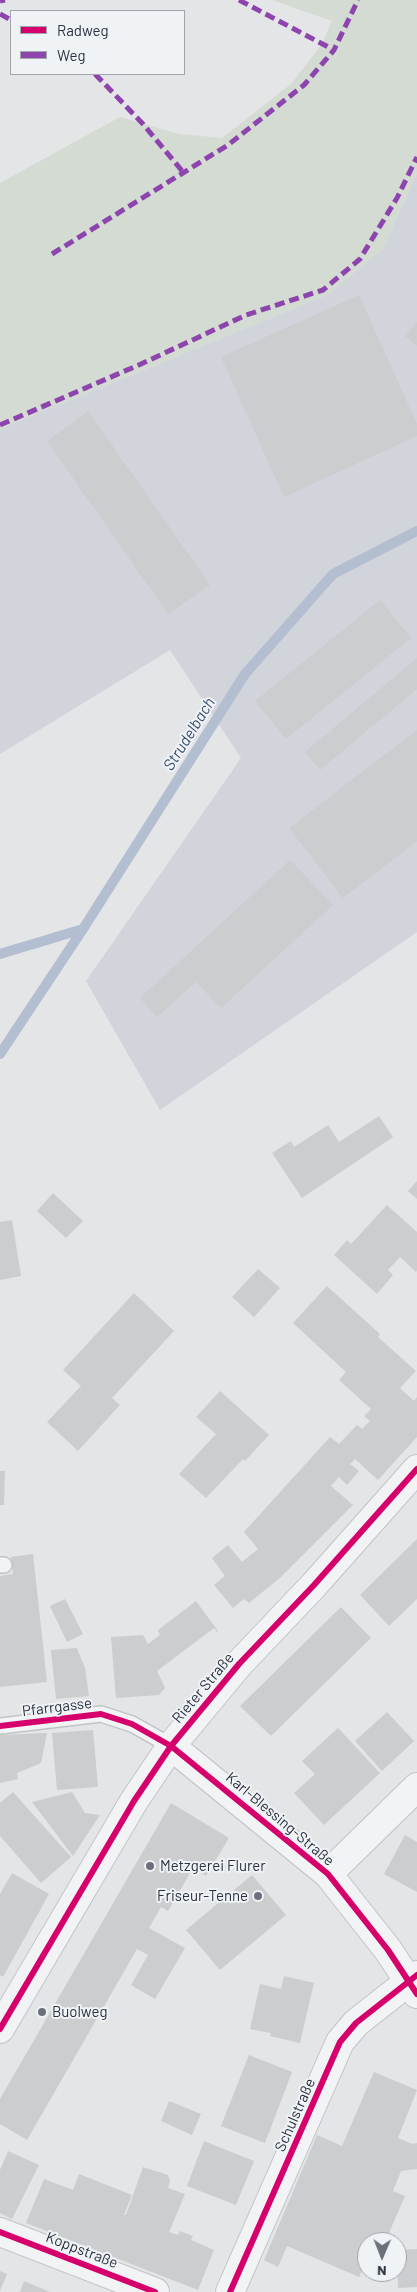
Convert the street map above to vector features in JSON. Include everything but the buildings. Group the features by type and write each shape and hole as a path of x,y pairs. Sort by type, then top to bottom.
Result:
{"street":[{"name":"Rieter Straße","path":"0,2030 134,1801 171,1746 239,1664 314,1585 417,1469"},
{"name":"Karl-Blessing-Straße","path":"171,1746 328,1874 414,1983"},
{"path":"328,1874 417,1788"},
{"name":"Schulstraße","path":"230,2292 340,2042 356,2023 414,1983"},
{"name":"Koppstraße","path":"0,2232 156,2292"}],"lane":[{"name":"Pfarrgasse","path":"0,1726 101,1714 132,1724 171,1746"}],"shaded area":[{"path":"272,0 417,0 417,173 383,248 329,294 0,429 0,183 120,117 179,134 222,138 291,84 322,44 332,21"},
{"path":"417,173 417,932 160,1110 86,981 241,758 170,650 0,754 0,429 329,294 383,248"}],"waterway":[{"name":"Strudelbach","path":"0,1054 83,929 245,674 333,574 417,531"},
{"name":"Strudelbach","path":"0,954 83,929"}],"marked path":[{"path":"0,1 5,0"},
{"path":"239,0 334,50"},
{"path":"52,254 228,145 304,85 334,50 358,0"},
{"path":"0,14 10,19"},
{"path":"96,75 143,124 183,172"},
{"path":"0,425 141,364 246,315 323,290 360,259 397,198 417,157"}],"cycle path":[{"path":"0,2029 134,1801 171,1746 239,1664 314,1585 417,1469"},
{"path":"0,1726 101,1714 132,1724 171,1746 328,1874 388,1950 417,1994"},
{"path":"230,2292 340,2042 356,2023 417,1975"},
{"path":"0,2232 155,2292"}],"place":[{"name":"Metzgerei Flurer","path":"150,1866"},
{"name":"Friseur-Tenne","path":"258,1896"},
{"name":"Buolweg","path":"42,2012"}]}
